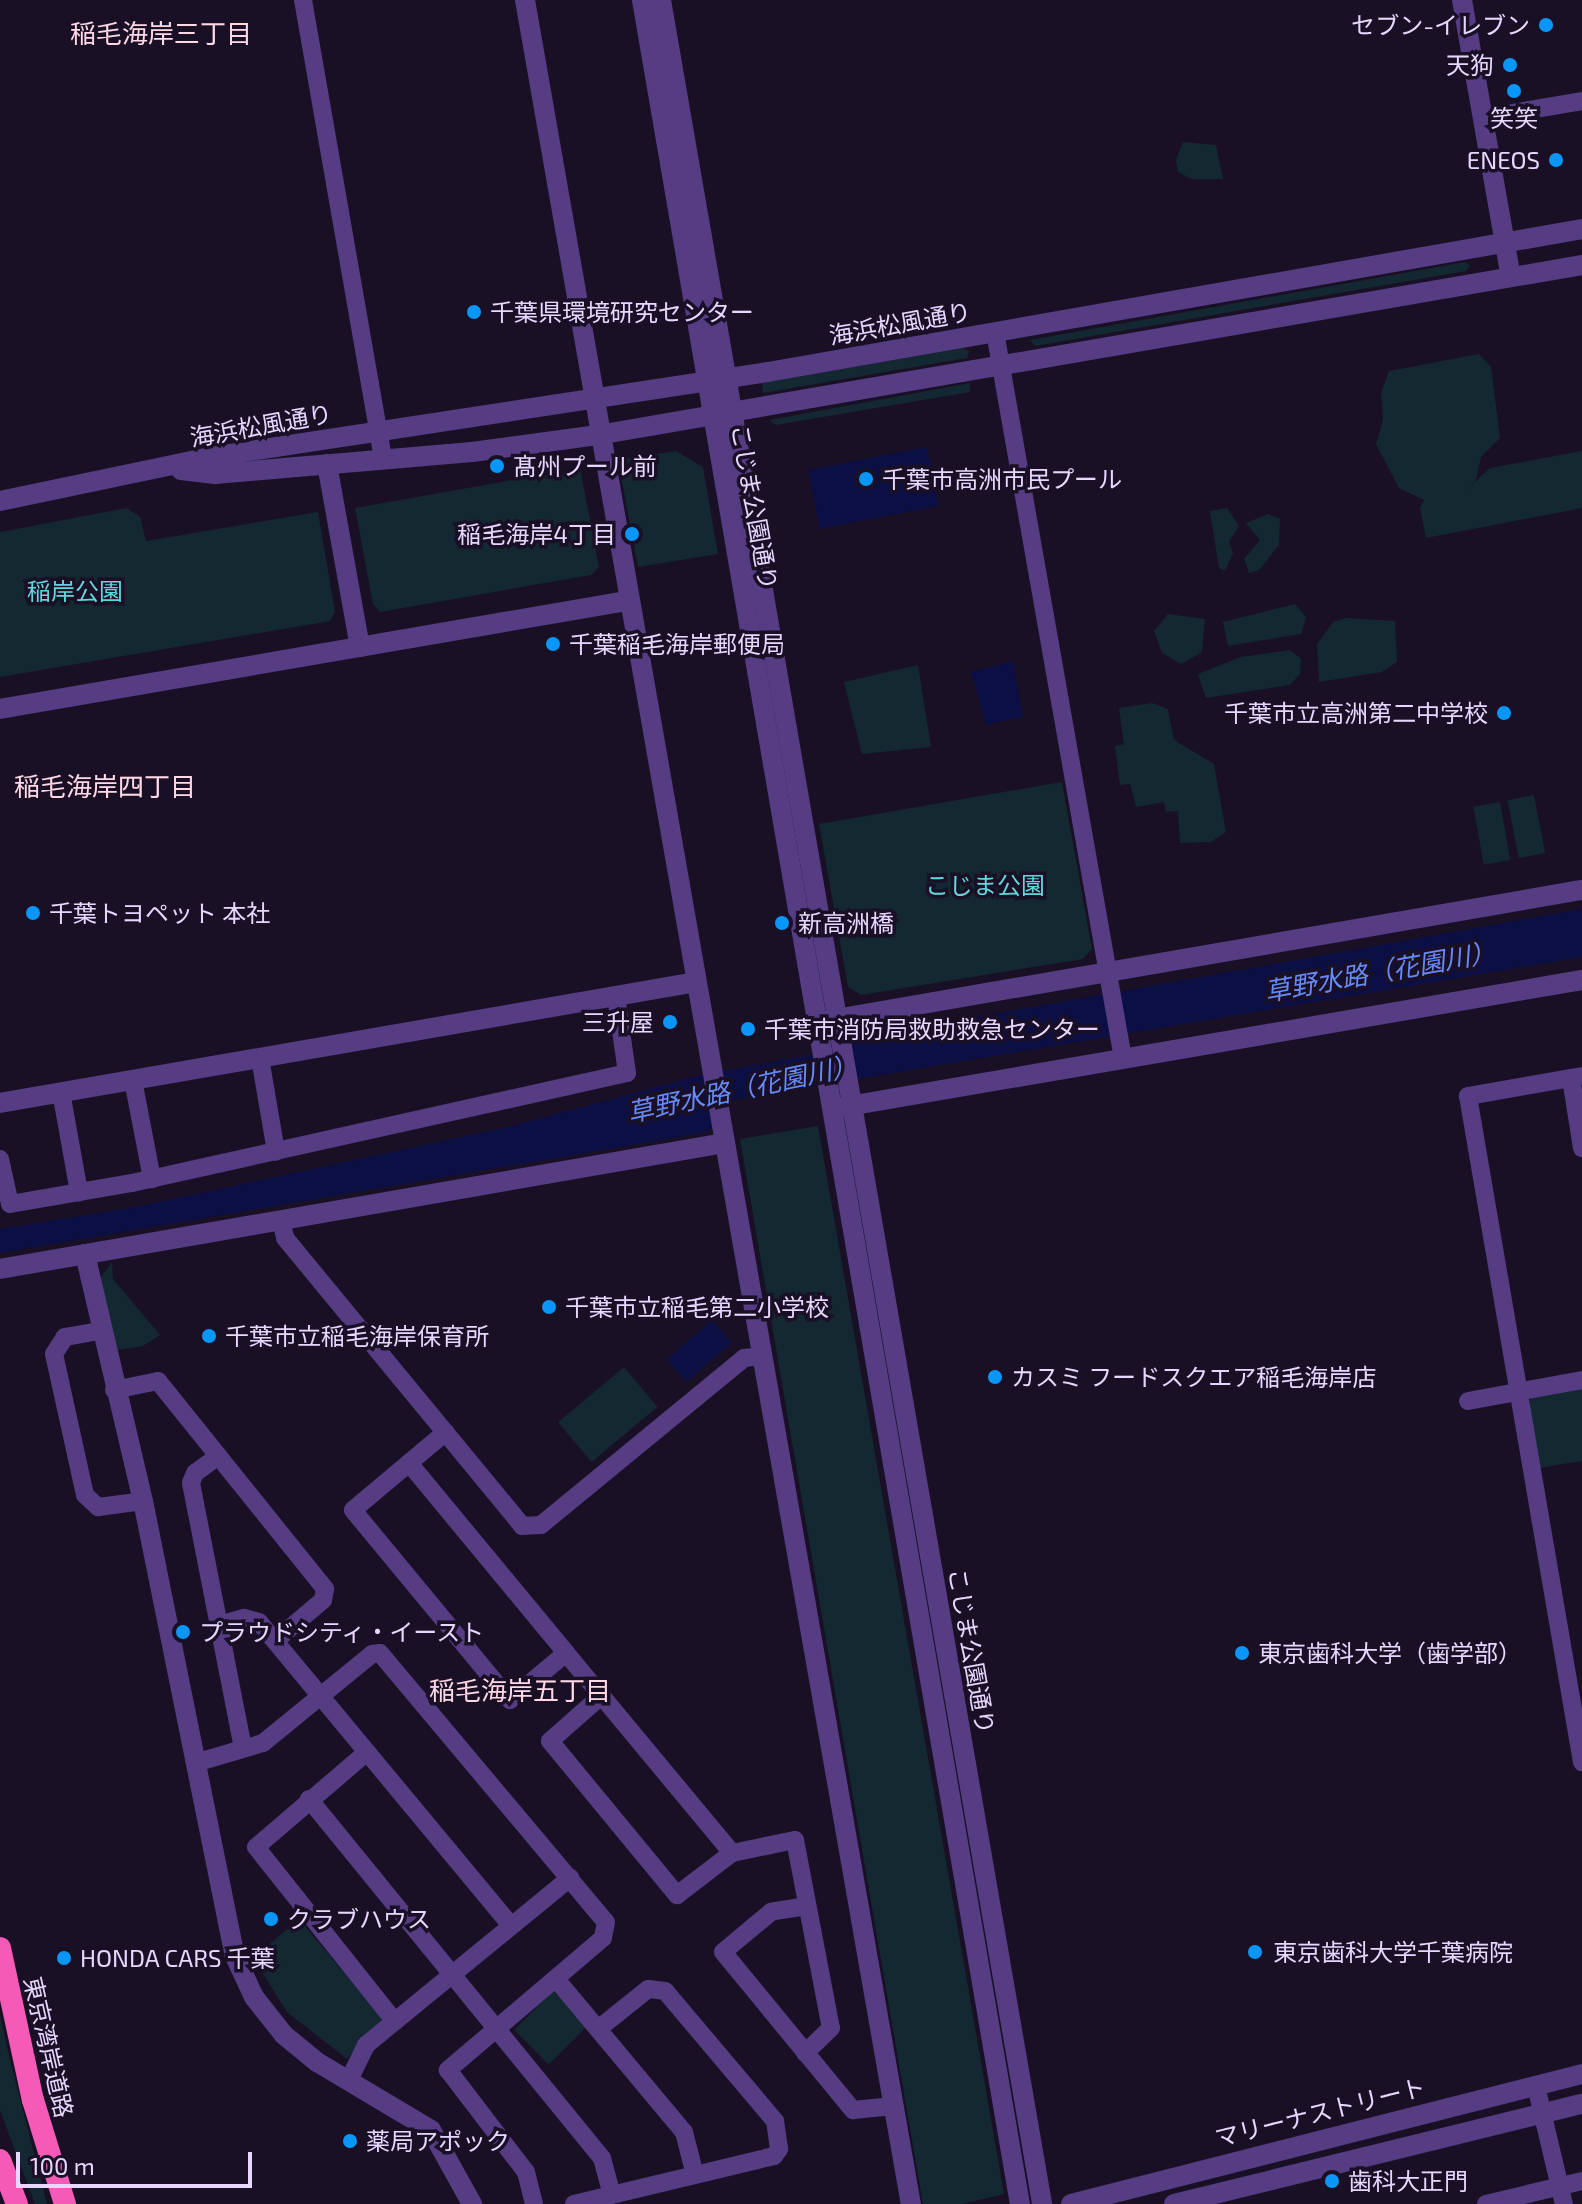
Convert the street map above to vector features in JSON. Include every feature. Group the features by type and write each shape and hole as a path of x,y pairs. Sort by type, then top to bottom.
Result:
{"highway":[{"name":"東京湾岸道路","path":"0,1948 33,2100 65,2204"},
{"path":"0,2160 17,2204"}],"street":[{"path":"303,0 383,459"},
{"path":"525,0 626,601 712,1063 911,2204"},
{"name":"こじま公園通り","path":"642,0 722,414 841,1108 1020,2204"},
{"name":"こじま公園通り","path":"661,0 716,380"},
{"path":"1462,0 1511,277"},
{"path":"1483,118 1582,101"},
{"name":"海浜松風通り","path":"169,469 210,457 716,380 1582,229"},
{"name":"海浜松風通り","path":"169,469 215,474 598,435 1582,265"},
{"path":"995,332 1123,1059"},
{"path":"327,464 360,647"},
{"path":"0,501 169,469"},
{"path":"0,709 626,601"},
{"path":"826,1021 1582,890"},
{"path":"841,1108 1582,980"},
{"path":"0,1103 696,982"},
{"path":"0,1159 10,1204 152,1179 627,1073 616,996"},
{"path":"260,1058 276,1152"},
{"path":"1582,1148 1576,1077 1468,1096 1519,1392 1575,1682 1582,1762"},
{"path":"133,1080 152,1179"},
{"path":"61,1092 79,1192"},
{"name":"こじま公園通り","path":"841,1108 1042,2204"},
{"path":"0,1269 724,1137"},
{"path":"281,1220 285,1238 522,1526 541,1525 744,1358 762,1356"},
{"path":"85,1254 99,1331 143,1501 225,1920 254,1997 284,2035 317,2062 350,2078 431,2130 472,2204"},
{"path":"99,1331 65,1337 54,1354 85,1495 98,1507 143,1501"},
{"path":"1468,1401 1582,1380"},
{"path":"114,1390 158,1381 325,1589 323,1600 275,1641"},
{"path":"446,1432 353,1510 510,1700 566,1653"},
{"path":"217,1457 195,1473 191,1483 243,1748"},
{"path":"409,1463 732,1853"},
{"path":"219,1625 253,1618 321,1695 511,1925"},
{"path":"195,1763 263,1743 372,1654 387,1657 570,1878 608,1930 556,1979 448,2070 526,2172 534,2204"},
{"path":"601,1696 550,1741 677,1895 732,1853 795,1840 831,2028 805,2053"},
{"path":"367,1752 260,1839 259,1857 395,2022"},
{"path":"309,1799 498,2026 602,2158 612,2195"},
{"path":"350,2078 366,2045 570,1878"},
{"path":"807,1906 771,1912 723,1952 853,2110 894,2106"},
{"path":"556,1979 684,2132 695,2175"},
{"path":"574,2204 774,2156 780,2137 775,2121 665,1991 648,1989 598,2029"},
{"name":"マリーナストリート","path":"1071,2204 1196,2169 1582,2074"},
{"path":"1536,2086 1562,2196"},
{"path":"1174,2204 1204,2200 1582,2104"},
{"path":"1196,2169 1204,2200"},
{"path":"1486,2204 1562,2196 1582,2181"}],"green space":[{"path":"1183,142 1216,145 1223,179 1192,179 1178,172 1176,160"},
{"path":"1465,262 1470,265 1466,271 1035,346 1030,340"},
{"path":"963,348 969,351 967,358 763,393 762,383"},
{"path":"1479,354 1491,367 1500,438 1481,457 1476,480 1465,491 1490,468 1582,451 1582,508 1426,538 1420,508 1424,500 1399,488 1376,444 1383,420 1381,393 1389,371"},
{"path":"970,383 970,392 776,425 769,420"},
{"path":"676,451 703,467 718,554 638,567 618,460"},
{"path":"580,468 599,567 591,575 380,612 373,604 355,508"},
{"name":"稲岸公園","path":"127,508 140,517 146,541 318,512 335,612 330,621 0,677 0,532"},
{"path":"1227,508 1239,526 1229,542 1233,553 1225,571 1219,568 1210,511"},
{"path":"1268,514 1280,519 1279,545 1259,570 1249,573 1244,559 1260,540 1246,523"},
{"path":"1295,604 1306,617 1301,634 1228,646 1223,622"},
{"path":"1168,614 1205,619 1202,652 1181,664 1162,653 1154,631"},
{"path":"1347,618 1395,621 1397,662 1382,672 1319,682 1317,644 1333,622"},
{"path":"1290,650 1301,659 1300,674 1290,685 1206,698 1198,674 1241,657"},
{"path":"918,665 931,747 862,754 844,682"},
{"path":"1152,703 1168,709 1174,740 1214,764 1226,832 1211,842 1180,843 1178,811 1166,812 1164,802 1136,807 1130,784 1120,785 1115,746 1124,744 1119,708"},
{"name":"こじま公園","path":"1062,782 1092,949 1083,959 861,995 848,987 819,824"},
{"path":"1534,795 1545,853 1519,858 1507,800"},
{"path":"1500,802 1510,860 1484,865 1473,807"},
{"path":"818,1126 1004,2194 962,2204 923,2204 740,1139"},
{"path":"112,1262 113,1279 160,1335 143,1346 118,1350 100,1279"},
{"path":"624,1367 657,1407 592,1462 558,1422"},
{"path":"1582,1388 1582,1461 1539,1468 1528,1404 1532,1397"},
{"path":"299,1919 384,2020 347,2059 287,2012 253,1958"},
{"path":"553,1991 588,2026 549,2065 514,2030"},
{"path":"0,2014 47,2204 35,2204 0,2110"}],"water":[{"path":"927,447 938,506 820,529 808,470"},
{"path":"1013,661 1023,717 986,725 971,672"},
{"name":"草野水路（花園川）","path":"1582,909 1582,957 733,1100 708,1132 0,1253 0,1229 136,1207 508,1127 697,1076 805,1056 870,1036"},
{"path":"712,1320 732,1343 686,1382 667,1359"}],"place":[{"name":"セブン-イレブン","path":"1546,25"},
{"name":"天狗","path":"1510,65"},
{"name":"笑笑","path":"1514,91"},
{"name":"ENEOS","path":"1556,160"},
{"name":"千葉県環境研究センター","path":"474,312"},
{"name":"髙州プール前","path":"497,466"},
{"name":"千葉市高洲市民プール","path":"866,479"},
{"name":"稲毛海岸4丁目","path":"632,534"},
{"name":"千葉稲毛海岸郵便局","path":"553,644"},
{"name":"千葉市立高洲第二中学校","path":"1504,713"},
{"name":"千葉トヨペット 本社","path":"33,913"},
{"name":"新高洲橋","path":"782,923"},
{"name":"三升屋","path":"670,1022"},
{"name":"千葉市消防局救助救急センター","path":"748,1029"},
{"name":"千葉市立稲毛第二小学校","path":"549,1307"},
{"name":"千葉市立稲毛海岸保育所","path":"209,1336"},
{"name":"カスミ フードスクエア稲毛海岸店","path":"995,1377"},
{"name":"プラウドシティ・イースト","path":"183,1632"},
{"name":"東京歯科大学（歯学部）","path":"1242,1653"},
{"name":"クラブハウス","path":"271,1919"},
{"name":"東京歯科大学千葉病院","path":"1255,1952"},
{"name":"HONDA CARS 千葉","path":"64,1958"},
{"name":"薬局アポック","path":"350,2141"},
{"name":"歯科大正門","path":"1332,2181"}],"district":[{"name":"稲毛海岸三丁目","path":"161,33"},
{"name":"稲毛海岸四丁目","path":"105,786"},
{"name":"稲毛海岸五丁目","path":"520,1690"}]}
